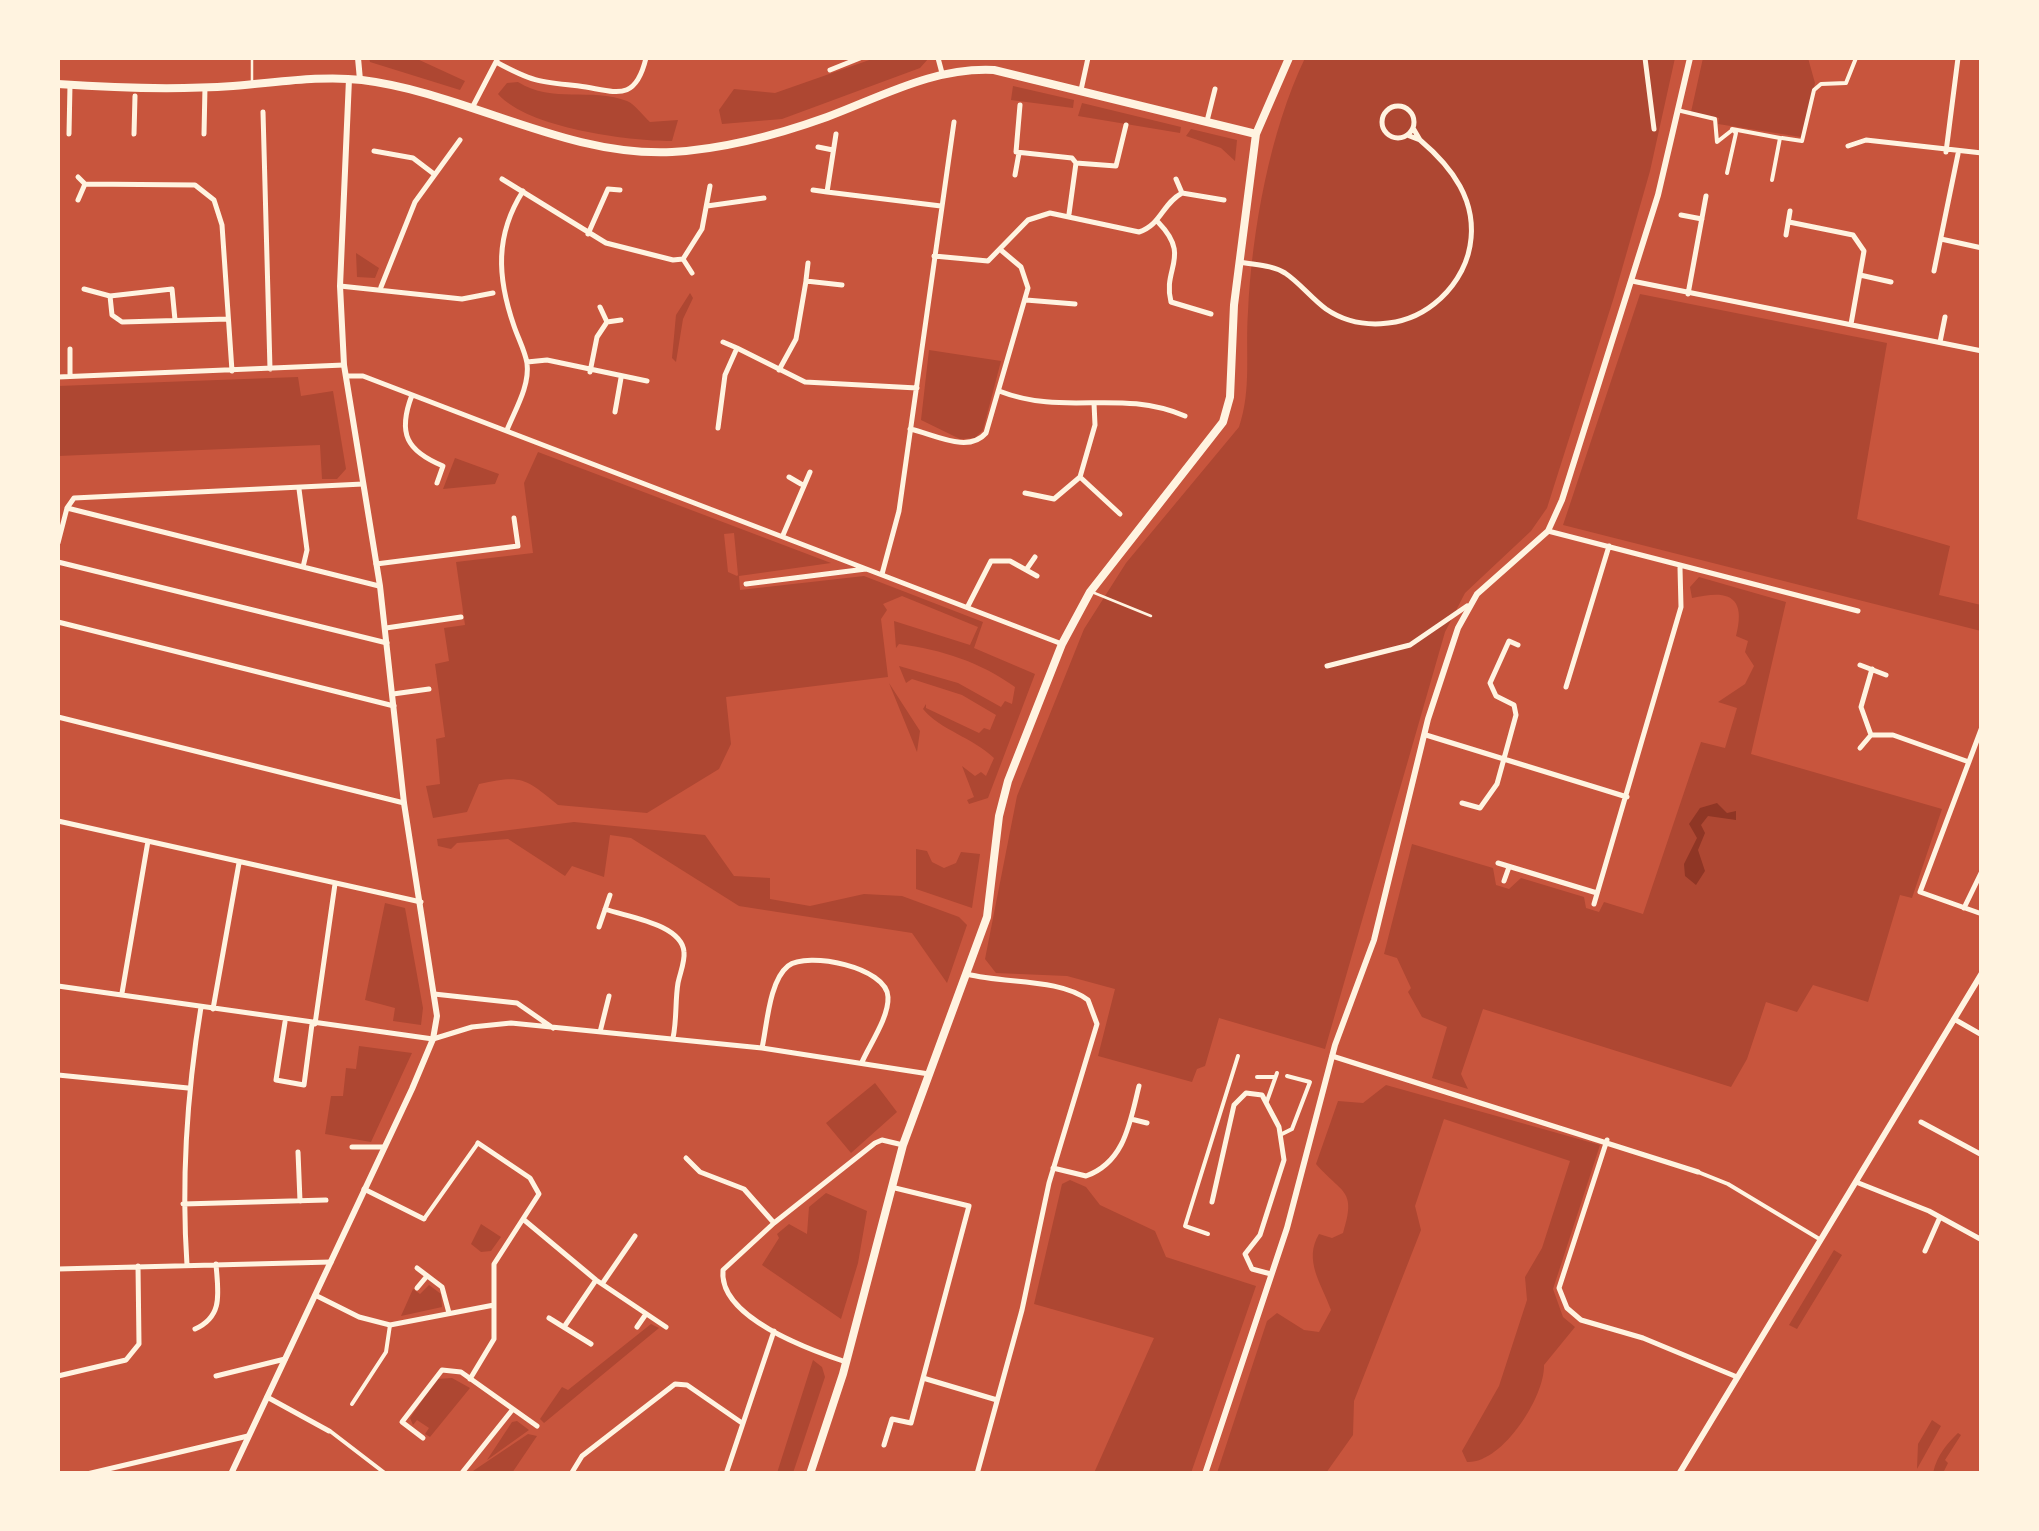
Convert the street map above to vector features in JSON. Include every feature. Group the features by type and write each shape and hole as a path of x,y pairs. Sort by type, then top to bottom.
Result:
{"main road":[{"path":"810,1474 846,1362 903,1145 987,917 999,816 1008,781 1062,644 1090,592 1223,422 1230,397 1240,262 1256,134 1289,58"},
{"path":"58,84 205,87 360,80 472,108 590,144 669,152 717,148 778,133 963,68 994,70 1256,134"}],"street":[{"path":"358,58 360,80"},
{"path":"472,108 497,60 542,86 580,86 613,94 628,90 642,76 646,58"},
{"path":"830,70 860,58"},
{"path":"938,58 942,73"},
{"path":"1080,90 1088,58"},
{"path":"1644,58 1654,129"},
{"path":"1327,666 1410,645 1467,606 1548,531 1658,195 1690,58"},
{"path":"1676,110 1716,119 1716,142 1732,131 1802,141 1814,90 1821,84 1846,83 1856,58"},
{"path":"1946,152 1958,58"},
{"path":"231,1474 433,1039 434,994 404,803 386,628 344,365 340,286 350,80"},
{"path":"69,134 70,85"},
{"path":"204,134 205,87"},
{"path":"1207,121 1215,89"},
{"path":"134,134 135,96"},
{"path":"1020,105 1013,147 1019,153 1072,158 1076,164 1069,214"},
{"path":"1240,262 1287,274 1326,309 1352,321 1389,323 1426,310 1458,278 1471,230 1461,186 1444,160 1420,140 1406,109 1396,107 1384,114 1386,132 1398,138 1420,140"},
{"path":"264,112 270,368"},
{"path":"882,574 895,534 954,122"},
{"path":"1076,164 1116,166 1126,124"},
{"path":"1407,136 1413,128"},
{"path":"1727,173 1736,132 1732,131"},
{"path":"827,192 836,134"},
{"path":"1772,180 1780,138"},
{"path":"381,287 405,222 460,140"},
{"path":"1848,146 1866,140 1958,154 1982,153"},
{"path":"818,147 833,150"},
{"path":"374,151 413,158 434,174"},
{"path":"1015,175 1019,153"},
{"path":"1934,271 1958,154"},
{"path":"78,177 85,184 195,184 214,200 222,225 232,370"},
{"path":"502,179 588,234 643,256 683,259"},
{"path":"1176,179 1182,193"},
{"path":"78,200 85,184"},
{"path":"683,259 697,242 710,186"},
{"path":"588,234 608,189 620,190"},
{"path":"507,430 527,381 527,362 508,307 500,264 505,223 524,190"},
{"path":"813,190 941,206"},
{"path":"934,256 981,262 1002,251 1034,217 1069,214 1131,232 1146,230 1158,222 1170,200 1182,193 1224,200"},
{"path":"1688,294 1706,196"},
{"path":"707,206 764,198"},
{"path":"1786,235 1790,211"},
{"path":"1681,215 1702,219"},
{"path":"1158,222 1172,239 1177,254 1171,302 1211,314"},
{"path":"1789,222 1858,238 1864,251 1850,324"},
{"path":"1941,239 1982,248"},
{"path":"910,429 975,443 989,426 1026,300 1026,275 1002,251"},
{"path":"683,259 692,273"},
{"path":"779,370 796,340 808,263"},
{"path":"1860,275 1891,282"},
{"path":"806,280 842,285"},
{"path":"1632,281 1982,351"},
{"path":"340,286 381,287 462,298 493,292"},
{"path":"84,290 110,296 172,288 175,320"},
{"path":"110,296 112,315 122,322 228,319"},
{"path":"1026,300 1075,304"},
{"path":"600,307 608,322"},
{"path":"1940,342 1945,317"},
{"path":"590,372 598,337 608,322 620,320"},
{"path":"723,342 820,385 889,383 916,388"},
{"path":"718,428 725,375 737,348"},
{"path":"70,349 70,376"},
{"path":"527,362 547,360 646,381"},
{"path":"58,377 344,365"},
{"path":"346,376 363,376 412,394 1062,644"},
{"path":"615,412 621,378"},
{"path":"999,391 1044,404 1140,401 1185,416"},
{"path":"412,394 405,415 410,443 418,455 443,466 437,483"},
{"path":"1025,493 1054,498 1080,478 1093,434 1094,403"},
{"path":"782,535 810,472"},
{"path":"789,477 802,484"},
{"path":"1080,478 1120,514"},
{"path":"58,543 67,508 74,498 363,484"},
{"path":"299,489 308,550 303,567"},
{"path":"67,508 380,586"},
{"path":"376,564 518,546 514,518"},
{"path":"1548,531 1680,568 1858,610"},
{"path":"1566,687 1609,546"},
{"path":"1026,570 1034,558"},
{"path":"968,606 992,562 1004,559 1037,576"},
{"path":"58,562 387,644"},
{"path":"1594,904 1681,607 1680,568"},
{"path":"746,584 869,569"},
{"path":"1205,1474 1271,1274 1332,1056 1374,940 1426,734 1467,606"},
{"path":"386,628 461,617"},
{"path":"58,622 394,706"},
{"path":"1462,802 1480,808 1497,784 1516,715 1514,705 1496,696 1490,683 1504,645 1509,640 1518,645"},
{"path":"1860,665 1886,674"},
{"path":"1871,736 1861,708 1872,669"},
{"path":"392,694 428,690"},
{"path":"58,717 404,803"},
{"path":"1982,728 1920,892 1982,914"},
{"path":"1426,734 1626,797"},
{"path":"1860,748 1871,736 1892,735 1969,762"},
{"path":"58,821 422,902"},
{"path":"122,993 148,841"},
{"path":"213,1009 239,863"},
{"path":"1498,863 1597,893"},
{"path":"1504,882 1509,866"},
{"path":"1964,908 1982,872"},
{"path":"285,1022 276,1080 304,1085 336,884"},
{"path":"599,926 610,895"},
{"path":"605,909 672,932 682,941 685,956 676,988 680,1005 674,1038"},
{"path":"762,1048 778,978 788,966 800,961 868,969 884,979 889,994 888,1006 862,1063"},
{"path":"1679,1474 1982,973"},
{"path":"967,974 1017,984 1064,986 1088,1000 1096,1013 977,1474"},
{"path":"58,986 122,993 285,1022 433,1039 472,1027 511,1023 762,1048 932,1074"},
{"path":"434,994 517,1002 553,1028"},
{"path":"600,1032 609,996"},
{"path":"187,1265 183,1204 188,1088 201,1007"},
{"path":"1954,1019 1982,1036"},
{"path":"1208,1234 1185,1226 1238,1056"},
{"path":"1332,1056 1607,1140 1698,1172 1728,1184 1821,1240"},
{"path":"1257,1077 1276,1075 1267,1101"},
{"path":"58,1076 188,1088"},
{"path":"1282,1134 1292,1129 1310,1082 1287,1076"},
{"path":"1053,1168 1086,1176 1101,1170 1121,1147 1138,1086"},
{"path":"1212,1202 1234,1105 1240,1096 1253,1092 1267,1101 1282,1134 1282,1167 1260,1235 1245,1254 1252,1269 1271,1274"},
{"path":"1131,1120 1147,1123"},
{"path":"1921,1122 1979,1154 1982,1146"},
{"path":"846,1362 790,1343 731,1300 722,1280 727,1264 875,1143 882,1140 903,1145"},
{"path":"1607,1140 1559,1288 1568,1308 1581,1320 1643,1338 1737,1377"},
{"path":"364,1189 424,1220 478,1142 537,1184 537,1199 494,1264 492,1346 470,1378"},
{"path":"352,1148 384,1148"},
{"path":"298,1152 300,1200"},
{"path":"686,1158 700,1172 744,1189 774,1223"},
{"path":"1856,1182 1940,1217 1982,1240"},
{"path":"884,1445 892,1418 911,1423 969,1206 891,1187"},
{"path":"183,1204 326,1200"},
{"path":"1924,1251 1940,1217"},
{"path":"523,1220 599,1282 666,1327"},
{"path":"564,1327 635,1236"},
{"path":"58,1269 331,1262"},
{"path":"195,1330 210,1320 217,1308 216,1263"},
{"path":"58,1376 126,1360 137,1350 138,1266"},
{"path":"417,1268 446,1292 449,1314"},
{"path":"417,1288 426,1276"},
{"path":"315,1294 359,1317 390,1324 494,1306"},
{"path":"637,1328 646,1314"},
{"path":"549,1318 590,1344"},
{"path":"352,1404 386,1352 390,1324"},
{"path":"726,1474 774,1331"},
{"path":"216,1376 285,1359"},
{"path":"424,1438 402,1422 435,1374 455,1370 537,1426"},
{"path":"923,1378 997,1400"},
{"path":"572,1474 582,1456 675,1384 687,1385 742,1423"},
{"path":"267,1398 329,1431 386,1474"},
{"path":"462,1474 513,1409"},
{"path":"87,1474 248,1436"}],"lane":[{"path":"252,58 252,84"},
{"path":"1090,592 1151,616"}],"shaded area":[{"path":"369,58 415,58 465,81 460,90 370,62"},
{"path":"875,58 928,59 920,68 782,119 722,124 719,110 734,89 775,93"},
{"path":"1305,58 1675,58 1650,171 1547,508 1531,531 1465,593 1445,632 1325,1049 1219,1018 1205,1066 1197,1069 1192,1082 1098,1056 1115,989 1067,976 996,973 985,959 1017,796 1084,629 1126,563 1239,427 1245,398 1250,281 1259,215 1282,117"},
{"path":"1703,58 1808,58 1815,83 1801,137 1718,124 1719,118 1691,112"},
{"path":"518,82 545,92 627,101 650,122 678,120 672,141 605,135 532,116 498,94 507,83"},
{"path":"1013,86 1074,100 1073,108 1011,100"},
{"path":"1082,103 1181,127 1180,133 1078,116"},
{"path":"1191,129 1237,140 1235,161 1221,148 1186,136"},
{"path":"356,253 379,268 375,278 357,277"},
{"path":"690,293 693,298 683,319 676,362 672,358 676,315"},
{"path":"1640,294 1887,343 1857,519 1950,546 1939,595 1981,605 1981,631 1563,525"},
{"path":"929,350 1001,361 983,430 975,438 960,439 921,420"},
{"path":"298,377 301,396 333,391 346,469 337,479 322,479 320,445 58,456 58,386"},
{"path":"538,452 831,563 739,576 740,590 864,576 983,622 974,648 1035,674 988,798 969,804 967,800 974,797 962,766 975,776 981,772 986,776 994,758 938,723 923,709 926,704 926,708 979,733 984,728 990,730 996,715 962,695 912,679 906,683 899,666 958,683 1001,707 1005,701 1012,704 1015,687 960,658 899,644 896,648 894,621 970,645 978,627 902,596 883,604 887,610 881,619 888,677 726,697 731,744 719,769 647,813 558,805 531,784 505,779 479,784 467,812 433,818 426,786 440,784 436,739 445,737 435,664 449,661 444,628 465,625 456,562 533,553 524,483","holes":["734,533 738,575 728,572 724,534"]},
{"path":"455,458 499,474 495,484 443,489"},
{"path":"1699,577 1786,602 1751,754 1942,809 1912,898 1900,895 1868,1002 1813,985 1797,1012 1766,1002 1747,1059 1731,1087 1483,1009 1461,1074 1468,1089 1432,1078 1447,1027 1422,1017 1408,992 1411,988 1397,958 1384,954 1412,844 1493,868 1496,885 1509,889 1521,878 1584,897 1586,908 1599,912 1604,902 1643,914 1701,742 1725,748 1737,708 1718,702 1745,684 1754,666 1745,652 1748,641 1736,636 1736,603 1724,595 1692,598 1690,587"},
{"path":"889,683 920,731 917,752"},
{"path":"1717,803 1727,813 1736,811 1736,820 1708,816 1701,825 1705,833 1698,850 1705,871 1696,885 1685,876 1684,864 1697,838 1689,824 1700,808"},
{"path":"574,822 705,835 734,876 770,878 770,899 810,906 864,894 902,896 959,917 967,925 947,983 912,933 739,906 631,838 610,835 604,877 572,866 565,876 508,839 457,843 451,849 438,846 437,839"},
{"path":"916,849 927,851 932,862 944,868 956,863 961,852 980,854 972,908 916,889"},
{"path":"385,903 405,908 423,1008 421,1025 393,1021 395,1008 365,1000"},
{"path":"359,1046 412,1053 371,1142 325,1134 331,1096 343,1096 346,1068 356,1069"},
{"path":"875,1083 897,1112 851,1153 826,1123"},
{"path":"1386,1085 1600,1145 1553,1289 1563,1317 1575,1327 1544,1365 1537,1394 1507,1441 1480,1460 1467,1462 1462,1451 1499,1386 1527,1300 1525,1277 1542,1248 1570,1161 1444,1119 1415,1206 1421,1230 1354,1401 1353,1435 1326,1473 1217,1473 1267,1321 1277,1313 1304,1330 1319,1332 1331,1310 1313,1254 1319,1234 1332,1238 1343,1233 1348,1208 1344,1193 1316,1164 1338,1101 1363,1103"},
{"path":"1070,1180 1086,1187 1100,1205 1155,1231 1166,1257 1256,1286 1191,1473 1094,1473 1154,1338 1034,1304 1062,1184"},
{"path":"826,1193 867,1211 858,1263 841,1319 762,1265 779,1238 777,1234 789,1224 807,1234 809,1207"},
{"path":"481,1224 501,1237 491,1251 481,1252 471,1244"},
{"path":"1834,1250 1842,1255 1797,1329 1789,1325"},
{"path":"429,1285 441,1294 442,1307 401,1316 413,1289 420,1294"},
{"path":"651,1324 659,1328 544,1423 540,1419 562,1387 568,1390"},
{"path":"813,1360 822,1367 825,1377 793,1473 777,1473"},
{"path":"452,1378 470,1388 430,1437 425,1434 429,1428 417,1420 413,1425 410,1418 437,1379"},
{"path":"1932,1420 1941,1426 1917,1469 1918,1444"},
{"path":"517,1421 529,1430 487,1460 512,1422"},
{"path":"1958,1433 1961,1435 1945,1460 1948,1463 1943,1473 1933,1473 1940,1455"},
{"path":"528,1434 537,1436 512,1473 473,1471"}]}
